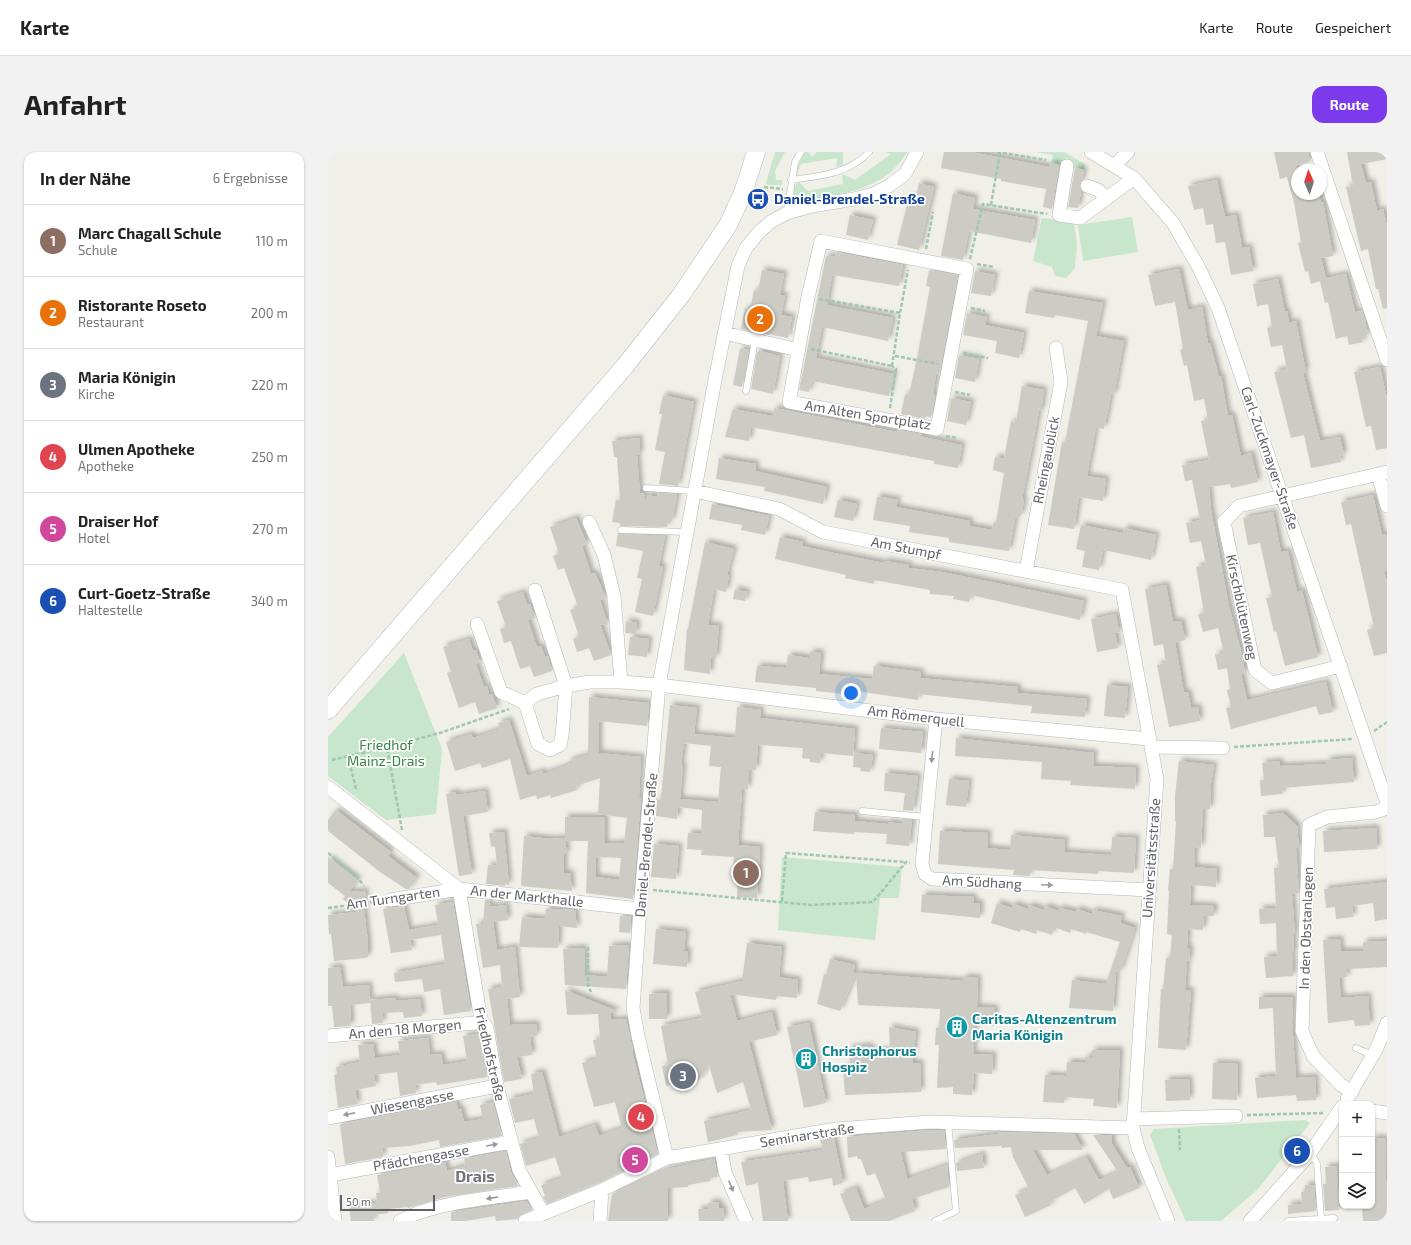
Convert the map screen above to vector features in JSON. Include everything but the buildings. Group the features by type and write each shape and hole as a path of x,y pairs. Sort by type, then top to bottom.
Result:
{"main road":[{"path":"328,710 625,366 681,295 728,225 743,193 756,152"}],"street":[{"name":"Daniel-Brendel-Straße","path":"667,1158 638,1036 633,1008 640,909 659,685 694,491 738,266 746,248 760,231 772,221 787,213 812,206 854,199 873,194 889,186 905,174 917,152"},
{"name":"Carl-Zuckmayer-Straße","path":"1091,152 1115,164 1134,178 1173,223 1198,266 1214,301 1284,496 1387,803"},
{"path":"1115,164 1128,152"},
{"path":"1317,152 1387,360"},
{"path":"1067,166 1059,216 1080,218 1134,178"},
{"path":"1086,186 1098,190 1107,198"},
{"path":"724,333 799,348 808,297 821,241 917,260 968,266"},
{"name":"Am Alten Sportplatz","path":"799,348 789,402 937,429 968,266"},
{"name":"Rheingaublick","path":"1026,571 1061,382 1056,348"},
{"path":"1284,496 1382,473 1387,506"},
{"name":"Am Stumpf","path":"694,491 779,508 823,532 1122,590"},
{"name":"Kirschblütenweg","path":"1284,496 1239,506 1224,522 1255,670 1272,683 1341,666"},
{"path":"589,522 604,555 614,596 621,682"},
{"path":"477,624 502,692 525,703 538,744 550,750 560,745 566,686 535,590"},
{"name":"Universitätsstraße","path":"1122,590 1157,779 1133,1124 1138,1148 1168,1221"},
{"name":"Am Römerquell","path":"525,703 537,694 566,686 590,682 621,682 659,685 936,719 1151,743 1223,748"},
{"path":"922,864 936,719"},
{"name":"An der Markthalle","path":"328,787 459,888 640,909"},
{"name":"In den Obstanlagen","path":"1348,1101 1341,1085 1313,1056 1302,1031 1309,825 1327,817 1376,812 1387,808"},
{"name":"Am Südhang","path":"922,864 925,874 932,879 1149,890"},
{"name":"Am Turngarten","path":"390,900 459,888"},
{"name":"Friedhofstraße","path":"459,888 481,1020 487,1028 497,1086 519,1170 543,1213"},
{"name":"An den 18 Morgen","path":"328,1036 475,1023 481,1020"},
{"path":"1348,1101 1387,1023"},
{"name":"Wiesengasse","path":"328,1118 497,1086"},
{"path":"1375,1111 1387,1112"},
{"path":"1250,1221 1311,1152 1339,1113"},
{"name":"Seminarstraße","path":"525,1221 602,1190 667,1158 836,1129 948,1122 1133,1124 1179,1118 1236,1116"},
{"name":"Pfädchengasse","path":"330,1175 512,1142"},
{"path":"720,1149 725,1172 746,1221"},
{"path":"328,1157 335,1221"},
{"path":"600,1221 602,1190"},
{"path":"400,1221 412,1215 435,1208 531,1192"}],"lane":[{"path":"787,213 795,162 801,152"},
{"path":"791,180 831,174 854,164 869,152"},
{"path":"746,391 755,340"},
{"path":"646,488 694,491"},
{"path":"621,530 687,532"},
{"path":"862,811 926,817"},
{"path":"1356,1048 1372,1055"},
{"path":"935,1221 956,1211 948,1122"},
{"path":"1311,1152 1317,1164 1321,1219"},
{"path":"1288,1221 1334,1218"}],"path":[{"path":"991,205 999,152 1046,160"},
{"path":"764,187 790,191"},
{"path":"994,267 968,266 983,204 1059,216"},
{"path":"892,366 895,356 900,313 933,212"},
{"path":"808,297 900,313"},
{"path":"799,348 892,366 896,369 888,420"},
{"path":"953,351 988,358"},
{"path":"895,356 950,367"},
{"path":"332,760 440,733 525,703"},
{"path":"1223,748 1348,740 1363,735"},
{"path":"387,747 403,829 396,838"},
{"path":"348,756 356,789"},
{"path":"328,853 357,877 364,886"},
{"path":"782,901 786,854 922,864"},
{"path":"642,889 782,901 811,905 873,902 906,862"},
{"name":"Am Turngarten","path":"328,908 390,900"},
{"path":"588,947 588,984 590,992"},
{"path":"1236,1116 1328,1112"},
{"path":"1179,1118 1180,1150"}],"green space":[{"path":"775,152 785,152 775,171 776,180 782,180 782,185 767,185 766,183"},
{"path":"805,152 808,152 812,157 817,152 843,152 843,165 836,167 837,158 801,164 797,174 794,173"},
{"path":"885,152 907,152 898,165 874,183 846,193 832,196 801,201 793,197 793,187 799,182 808,191 843,184 842,174 855,180 891,154"},
{"path":"1036,152 1064,152 1085,164 1084,170 1051,163 1053,155"},
{"path":"1132,217 1138,252 1083,261 1078,225"},
{"path":"1042,218 1074,223 1077,244 1075,268 1066,278 1055,276 1052,267 1033,261"},
{"name":"Friedhof Mainz-Drais","path":"404,653 442,749 436,814 386,820 328,776 328,737"},
{"path":"782,857 902,867 899,898 880,898 875,940 778,930"},
{"path":"1305,1120 1310,1123 1258,1189 1221,1221 1186,1221 1166,1178 1150,1135 1154,1129"}],"place":[{"name":"Daniel-Brendel-Straße","path":"758,199"},
{"name":"Ristorante Roseto","path":"760,319"},
{"name":"Marc Chagall Schule","path":"746,873"},
{"name":"Caritas-Altenzentrum Maria Königin","path":"957,1027"},
{"name":"Christophorus Hospiz","path":"806,1059"},
{"name":"Maria Königin","path":"683,1076"},
{"name":"Ulmen Apotheke","path":"641,1117"},
{"name":"Curt-Goetz-Straße","path":"1297,1151"},
{"name":"Draiser Hof","path":"635,1160"}],"district":[{"name":"Drais","path":"475,1176"}]}
